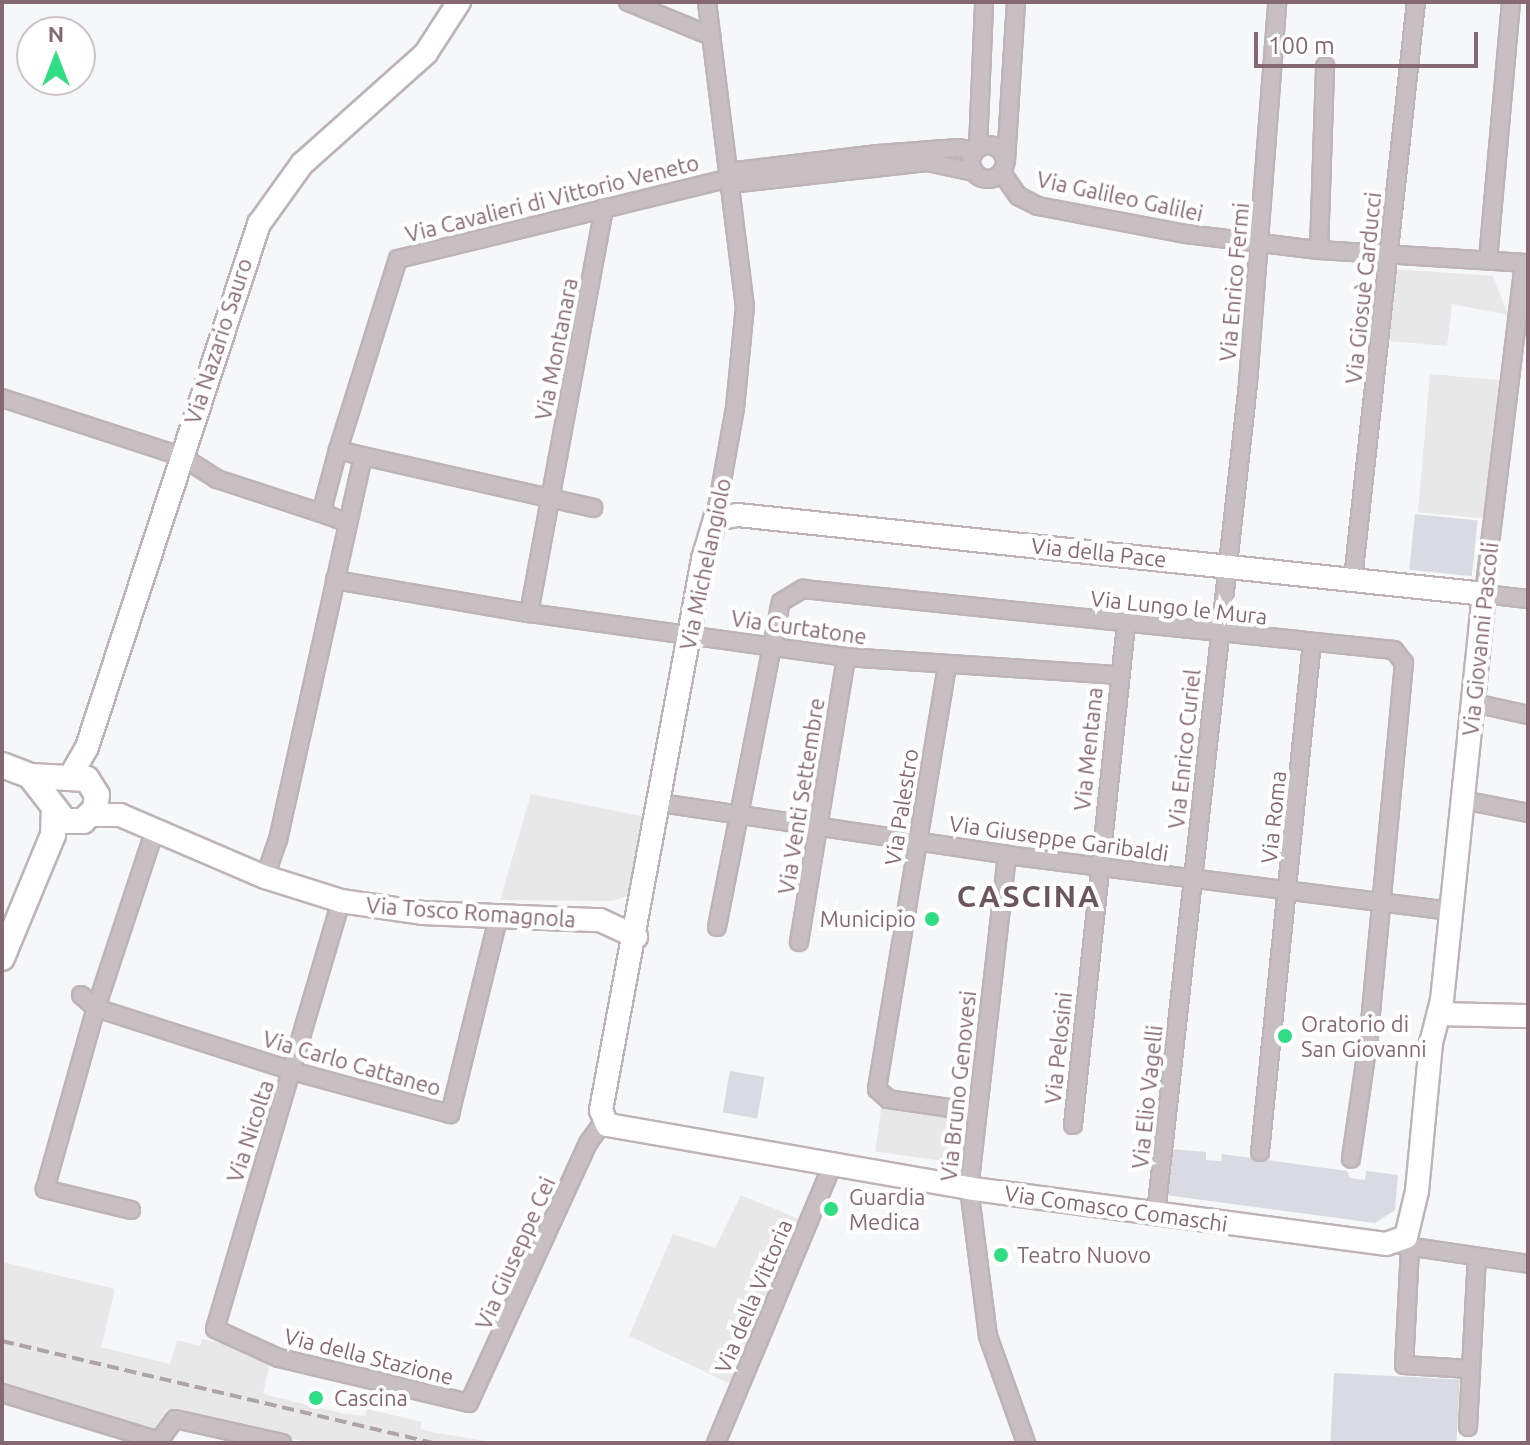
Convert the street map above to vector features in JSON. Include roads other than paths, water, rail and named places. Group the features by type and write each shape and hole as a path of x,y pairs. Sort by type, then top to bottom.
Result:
{"main road":[{"name":"Via Nazario Sauro","path":"83,795 87,747 243,264 264,213 302,164 426,53 459,2"},
{"name":"Via della Pace","path":"715,519 738,515 1484,594"},
{"name":"Via Michelangiolo","path":"604,1121 601,1110 646,889 689,633 715,519"},
{"name":"Via Giovanni Pascoli","path":"1439,1014 1484,594"},
{"name":"Via Tosco Romagnola","path":"2,765 83,795 120,815 265,877 341,901 498,918 600,920"},
{"name":"Via Tosco Romagnola","path":"30,776 52,816 65,821 83,795"},
{"path":"2,958 52,816 55,784 83,795"},
{"path":"600,920 631,905 646,889"},
{"path":"600,920 636,937"},
{"path":"1402,1246 1412,1225 1431,1043 1439,1014 1528,1016"},
{"name":"Via Comasco Comaschi","path":"604,1121 616,1129 969,1188 1402,1246"}],"street":[{"path":"628,2 711,36"},
{"name":"Via Michelangiolo","path":"707,2 726,179 743,258 745,306 735,408 715,519"},
{"path":"974,172 984,2"},
{"path":"726,179 739,183 927,162 974,172 988,180 1004,167 1016,2"},
{"name":"Via Enrico Fermi","path":"1229,566 1261,245 1277,2"},
{"name":"Via Giosuè Carducci","path":"1353,579 1416,2"},
{"path":"1488,260 1511,2"},
{"path":"1319,250 1325,66"},
{"name":"Via Galileo Galilei","path":"726,179 736,171 878,154 959,148 976,150 993,146 1018,196 1038,206 1261,245 1526,263"},
{"name":"Via Cavalieri di Vittorio Veneto","path":"327,515 323,501 398,259 726,179"},
{"name":"Via Montanara","path":"529,613 604,207"},
{"name":"Via Giovanni Pascoli","path":"1484,594 1526,263"},
{"path":"2,398 181,456 217,479 348,523"},
{"path":"338,450 593,508"},
{"path":"265,877 278,840 363,456"},
{"name":"Via Enrico Curiel","path":"1181,986 1218,633 1229,566"},
{"name":"Via Curtatone","path":"335,580 529,613 846,657 1118,675"},
{"name":"Via Lungo le Mura","path":"717,927 781,602 803,589 1126,625 1394,650 1404,663 1351,1159"},
{"path":"1484,594 1528,599"},
{"name":"Via Mentana","path":"1088,974 1118,675 1126,625"},
{"name":"Via Roma","path":"1260,1152 1312,642"},
{"name":"Via Venti Settembre","path":"799,942 846,657"},
{"name":"Via Palestro","path":"947,666 878,1093 888,1099 977,1112"},
{"path":"1474,703 1528,715"},
{"path":"1463,800 1528,813"},
{"name":"Via Giuseppe Garibaldi","path":"661,803 1007,855 1452,911"},
{"path":"131,1210 45,1189 96,1008 155,830"},
{"name":"Via Bruno Genovesi","path":"1007,855 992,965 969,1188 988,1336 1026,1443"},
{"name":"Via Nicolta","path":"215,1329 341,901"},
{"name":"Via Carlo Cattaneo","path":"81,995 96,1008 292,1071 450,1114 498,918"},
{"name":"Via Pelosini","path":"1073,1125 1088,974"},
{"name":"Via Elio Vagelli","path":"1156,1213 1181,986"},
{"name":"Via Giuseppe Cei","path":"469,1403 588,1143 604,1121"},
{"name":"Via della Vittoria","path":"716,1443 832,1166"},
{"path":"1470,1369 1404,1365 1402,1246 1528,1264"},
{"path":"1468,1427 1477,1258"},
{"name":"Via della Stazione","path":"215,1329 279,1358 469,1403"},
{"path":"2,1393 159,1441 175,1419 282,1443"}],"railway":[{"path":"2,1341 433,1443"}],"place":[{"name":"Municipio","path":"932,919"},
{"name":"Oratorio di San Giovanni","path":"1285,1036"},
{"name":"Guardia Medica","path":"831,1209"},
{"name":"Teatro Nuovo","path":"1001,1255"},
{"name":"Cascina","path":"316,1398"}],"district":[{"name":"CASCINA","path":"1029,896"}]}
